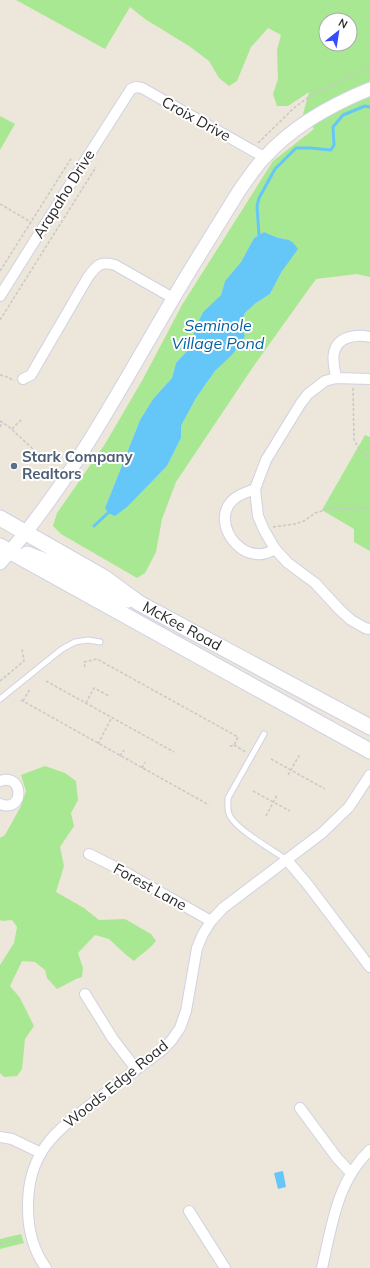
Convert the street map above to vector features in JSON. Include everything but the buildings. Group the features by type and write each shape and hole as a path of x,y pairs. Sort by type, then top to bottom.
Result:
{"main road":[{"name":"McKee Road","path":"0,518 105,578 139,603 370,727"},
{"name":"McKee Road","path":"3,554 370,750"},
{"path":"3,554 31,555 48,562 103,592 139,603"}],"street":[{"name":"Croix Drive","path":"128,92 136,87 142,88 264,157"},
{"path":"3,554 26,533 74,465 95,433 173,298 232,202 264,157 285,138 327,108 370,89"},
{"name":"Arapaho Drive","path":"0,296 128,92"},
{"path":"23,379 31,375 88,277 98,265 106,262 115,265 173,298"},
{"path":"336,378 334,353 336,347 342,341 353,336 370,337"},
{"path":"370,379 336,378 325,381 316,387 301,403 266,460 255,489 258,516 275,549 288,563 315,583 351,620 365,628 370,629"},
{"path":"255,489 243,493 232,501 226,510 225,522 227,532 233,541 244,550 258,555 275,549"},
{"name":"Woods Edge Road","path":"46,1268 34,1249 28,1218 28,1191 32,1173 41,1153 60,1129 161,1051 171,1041 180,1028 186,1012 197,948 211,921 223,908 322,833 349,807 370,775"},
{"path":"0,804 10,805 17,800 19,791 15,783 1,779"},
{"name":"Forest Lane","path":"89,854 123,871 211,921"},
{"path":"287,860 308,885 370,968"},
{"path":"85,994 113,1039 136,1069"},
{"path":"300,1108 332,1152 351,1173"},
{"path":"0,1137 12,1139 41,1153"},
{"path":"322,1268 342,1189 351,1173 370,1150"},
{"path":"189,1211 225,1268"}],"lane":[{"path":"0,699 62,648 75,642 88,640 100,642"},
{"path":"264,734 228,798 228,808 230,816 236,825 287,860"}],"path":[{"path":"251,150 294,108 306,99 319,91 370,67"},
{"path":"0,271 72,157"},
{"path":"0,320 96,167"},
{"path":"0,204 31,222"},
{"path":"0,375 8,377 14,382 23,379"},
{"path":"354,378 354,440 359,449 370,458"},
{"path":"12,429 22,419"},
{"path":"0,421 12,429 34,449"},
{"path":"0,427 2,422"},
{"path":"264,530 295,524 304,521 315,513 332,508 353,510 369,507"},
{"path":"0,681 24,661 22,649"},
{"path":"85,667 84,662 97,658 238,737 234,745 228,747"},
{"path":"46,680 174,752"},
{"path":"86,703 94,688 109,696"},
{"path":"23,702 30,689"},
{"path":"21,700 209,805"},
{"path":"98,744 112,717"},
{"path":"234,745 252,756"},
{"path":"120,756 124,750"},
{"path":"288,775 300,754"},
{"path":"271,759 325,789"},
{"path":"142,768 145,762"},
{"path":"253,790 290,811"},
{"path":"266,816 277,795"},
{"path":"0,1244 31,1236"}],"green space":[{"path":"16,0 370,0 370,277 357,274 316,279 253,367 176,482 162,519 156,552 145,573 137,578 61,534 53,526 57,513 105,444 143,379 182,305 273,161 314,129 303,114 309,92 288,106 277,106 273,94 278,79 277,50 281,35 268,28 251,47 237,81 229,86 219,78 209,61 189,46 145,19 130,7 105,49","holes":["264,232 274,237 286,239 282,271 270,294 256,303 245,313 240,325 232,355 215,371 196,398 181,426 181,438 167,466 126,507 115,515 105,508 140,420 153,399 172,378 176,363 187,351 193,340 195,328 203,312 221,295 225,281 241,262 254,238"]},
{"path":"0,116 15,124 0,150"},
{"path":"365,435 370,437 370,551 354,542 354,529 322,510"},
{"path":"45,766 65,773 76,781 78,800 71,813 74,826 60,847 64,866 56,892 84,908 99,920 125,919 151,934 156,941 134,961 109,939 95,935 78,953 83,968 82,977 57,989 47,978 45,970 35,962 22,961 10,986 20,998 34,1026 25,1039 22,1069 17,1076 4,1077 0,1073 0,965 14,943 17,927 12,920 0,920 0,838 5,835 21,806 26,791 21,775"},
{"path":"21,1234 24,1243 0,1249 0,1239"}],"water":[{"name":"Seminole Village Pond","path":"264,232 290,240 298,249 282,271 270,294 256,303 245,313 240,325 245,336 232,355 215,371 196,398 181,426 181,438 167,466 127,507 115,516 108,513 105,508 140,420 153,399 172,378 176,363 187,351 193,340 195,328 203,312 221,295 225,281 241,262 254,238"},
{"path":"283,1171 286,1187 278,1189 274,1173"}],"waterway":[{"path":"259,235 257,206 259,198 275,169 296,148 331,150 334,145 333,127 343,115 365,106 370,107"},
{"path":"94,526 108,513"}],"place":[{"name":"Stark Company Realtors","path":"14,466"}]}
